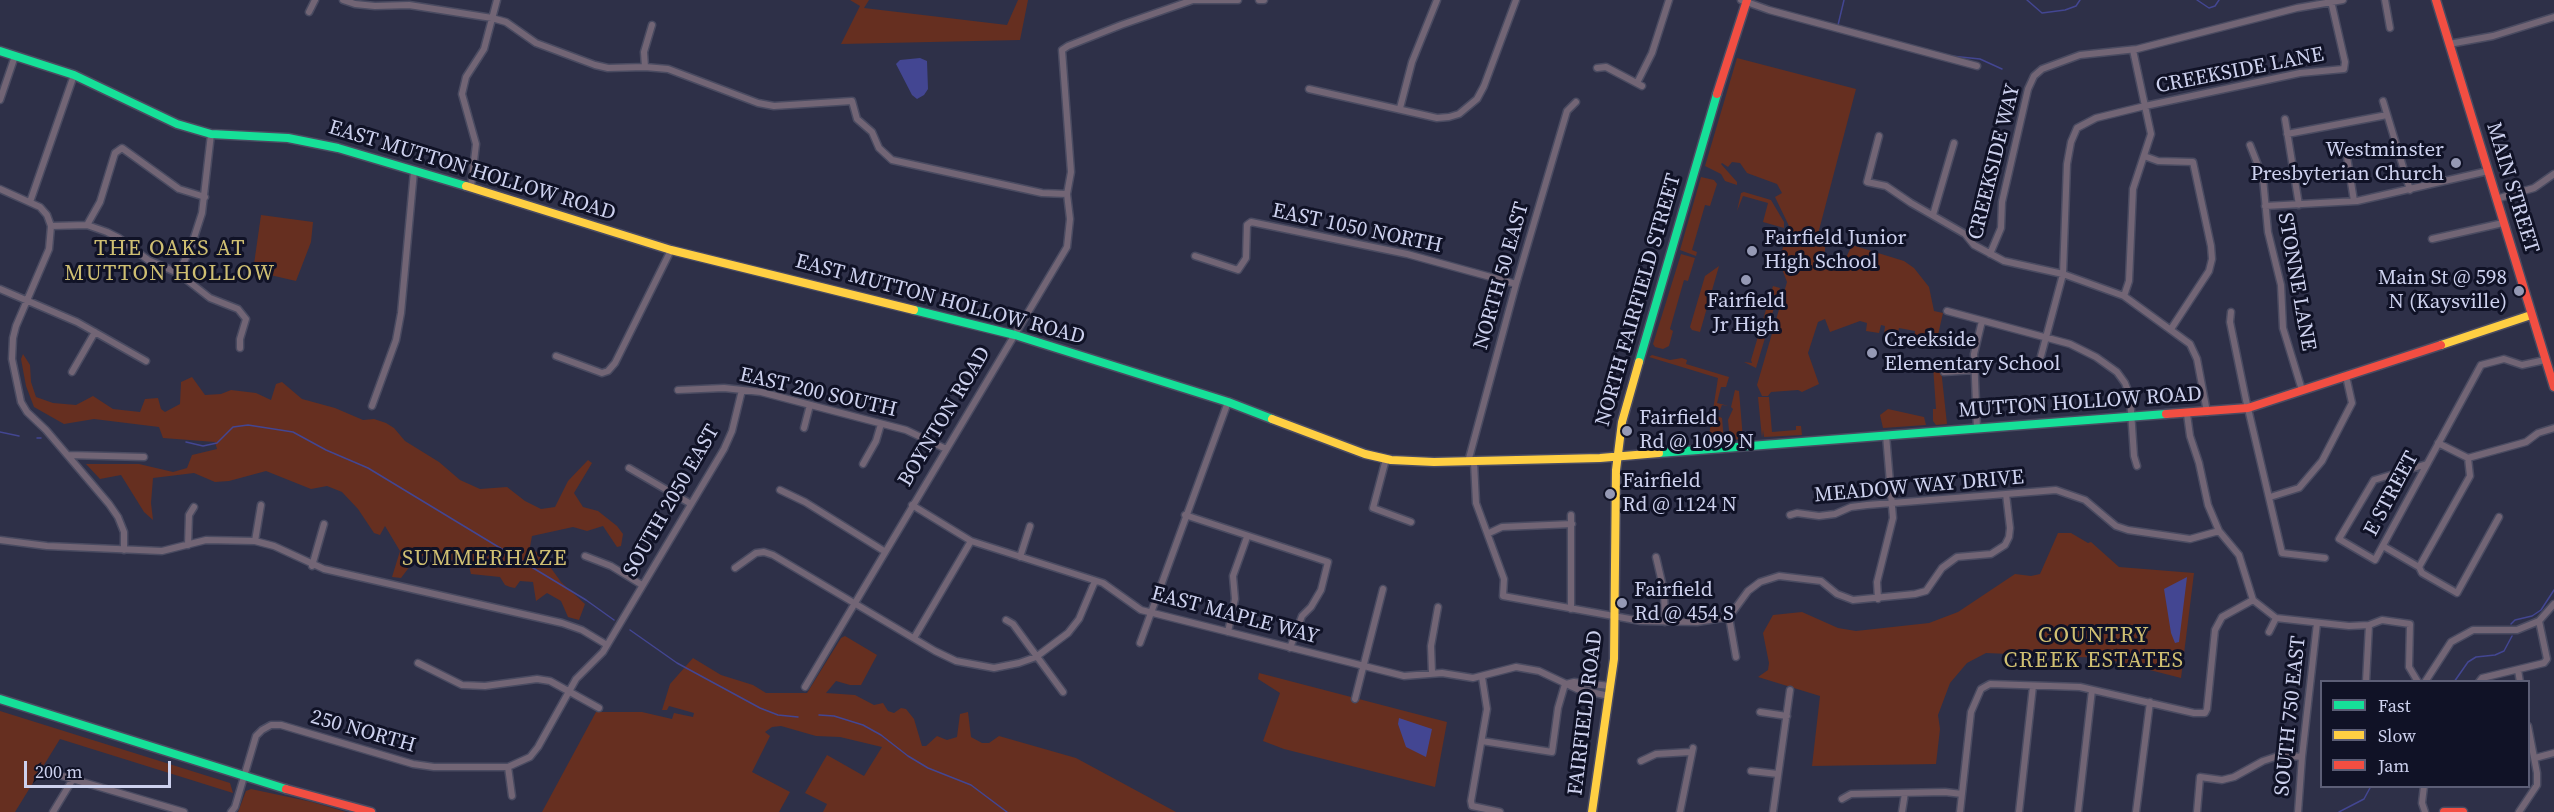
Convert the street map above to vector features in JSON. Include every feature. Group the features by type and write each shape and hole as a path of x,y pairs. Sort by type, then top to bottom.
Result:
{"street":[{"path":"309,12 315,0"},
{"path":"343,0 354,4 375,6 409,5 492,18 506,22 536,44 595,65 624,69 645,67 668,69 758,103 774,106 852,101 857,119 872,132 879,148 892,160 1042,193 1067,195"},
{"path":"471,187 476,144 462,94 466,77 484,48 497,0"},
{"name":"BOYNTON ROAD","path":"805,687 1067,247 1070,219 1067,195 1071,172 1062,50 1121,25 1193,0 1238,0"},
{"path":"1259,0 1264,0"},
{"path":"1400,108 1412,62 1437,0"},
{"path":"1309,89 1437,118 1449,117 1468,108 1477,99 1516,0"},
{"path":"1597,68 1606,67 1639,85 1669,0"},
{"path":"1745,0 1779,13 1977,66"},
{"name":"NORTH FAIRFIELD STREET","path":"1615,618 1617,457 1626,406 1745,0"},
{"name":"CREEKSIDE WAY","path":"1990,254 2001,228 2002,202 2009,164 2028,89 2034,76 2056,62 2080,54 2133,50 2296,4 2343,0"},
{"path":"2385,0 2390,28"},
{"name":"MAIN STREET","path":"2436,0 2554,387"},
{"name":"CREEKSIDE LANE","path":"2063,274 2067,164 2071,142 2077,128 2096,118 2145,106 2300,73 2344,69 2345,62 2331,1"},
{"path":"2449,44 2493,36 2554,16"},
{"path":"645,67 644,52 652,25"},
{"path":"2124,296 2129,281 2133,189 2151,134 2133,50"},
{"path":"0,51 74,75 177,124 211,135 205,197 198,230 178,273"},
{"path":"0,100 15,56"},
{"path":"30,202 74,75"},
{"path":"2383,101 2410,190"},
{"name":"NORTH 50 EAST","path":"1571,609 1503,596 1504,579 1476,503 1471,462 1516,284 1568,111 1576,102"},
{"path":"2287,134 2387,115"},
{"path":"2285,119 2299,205"},
{"name":"EAST MUTTON HOLLOW ROAD","path":"211,135 288,138 321,144 471,187 671,250 1015,335 1228,402 1365,454 1386,459 1471,462 1617,457"},
{"path":"1879,136 1867,182 1886,186 1965,234 1974,245 1990,254 2013,264 2063,274 2124,296 2190,344 2195,352 2207,412"},
{"path":"1933,215 1954,143"},
{"name":"STONNE LANE","path":"2250,145 2263,178 2268,232 2281,285 2283,328 2302,390"},
{"path":"87,225 100,202 115,153 122,148 179,189 205,197"},
{"path":"2144,156 2158,161 2193,162 2212,259 2201,286 2171,328"},
{"path":"2347,157 2354,201"},
{"path":"372,405 396,340 401,313 414,171"},
{"path":"2265,206 2354,201 2488,171"},
{"path":"2496,199 2534,188 2554,174"},
{"path":"0,189 40,207 47,215 51,226 49,249 16,326 11,349 21,402 27,412 68,455 109,504 124,532 124,550"},
{"name":"EAST 1050 NORTH","path":"1195,256 1238,270 1244,265 1246,258 1247,225 1251,222 1407,254 1516,284"},
{"path":"2432,239 2503,223"},
{"path":"51,226 87,225 119,238 148,260 178,273 210,298 243,313 246,319 240,339 240,348"},
{"path":"556,356 602,373 608,371 615,363 671,250"},
{"path":"2041,356 2063,274"},
{"path":"0,289 95,332 146,361"},
{"path":"1947,311 2070,344 2096,357 2117,372 2130,396 2134,456 2137,466"},
{"path":"2231,312 2230,322 2248,408 2282,553 2325,558"},
{"name":"MUTTON HOLLOW ROAD","path":"1617,457 2248,408 2531,315"},
{"path":"1977,429 1975,345 1982,321"},
{"path":"72,372 95,332"},
{"name":"E STREET","path":"2427,464 2374,480 2339,539 2375,560 2383,546 2481,364 2504,358 2522,365 2545,360"},
{"path":"1944,372 1974,370"},
{"path":"2270,497 2299,488 2322,461 2352,403 2346,376"},
{"name":"EAST 200 SOUTH","path":"678,390 724,388 761,392 906,430 946,448"},
{"name":"SOUTH 2050 EAST","path":"508,767 530,757 538,747 576,679 597,659 607,645 732,431 742,390"},
{"path":"1140,643 1185,514 1228,402"},
{"path":"804,428 810,405"},
{"path":"2187,414 2190,436 2199,463 2208,505 2219,531 2239,555 2253,600 2276,618 2349,626 2369,625 2382,620 2410,624 2409,667 2417,680"},
{"path":"863,464 876,441 881,424"},
{"path":"2438,443 2468,458 2526,442 2538,433 2554,428"},
{"path":"1878,599 1877,582 1893,518 1886,435"},
{"path":"68,455 144,457"},
{"path":"2419,567 2470,476 2468,458"},
{"path":"1386,459 1373,508 1411,522"},
{"path":"629,468 691,504"},
{"path":"780,490 805,502 884,551"},
{"name":"MEADOW WAY DRIVE","path":"1790,515 1797,513 1819,516 1835,514 1851,507 2056,490 2085,500 2116,526 2128,530 2190,539 2219,531"},
{"path":"1571,515 1571,609 1615,618 1697,622 1729,617 1748,591 1760,582 1779,576 1821,581 1836,594 1853,600 1878,599 1926,591 1942,568 1957,557 1991,554 2005,545 2010,528 2006,494"},
{"path":"255,541 261,505"},
{"name":"EAST MAPLE WAY","path":"912,505 971,541 1111,587 1142,610 1151,613 1404,676 1432,673 1482,677 1501,669 1516,667 1539,671 1565,684 1574,682 1609,691"},
{"path":"188,545 189,515 194,507"},
{"path":"1185,514 1247,537 1328,562 1321,590 1299,622 1290,648"},
{"path":"2383,546 2419,567 2422,573 2457,593 2496,529 2499,517"},
{"path":"312,566 324,524"},
{"path":"1488,533 1502,527 1572,524"},
{"path":"1020,557 1030,526"},
{"path":"1228,632 1235,599 1233,576 1247,537"},
{"path":"0,540 47,546 162,551 218,540 255,541 274,546 312,566 562,623 582,630 607,645"},
{"path":"914,638 971,541"},
{"path":"735,567 756,553 764,552 773,555 935,651 956,661 994,668 1036,657 1068,633 1079,619 1095,581"},
{"path":"585,556 611,566 642,585"},
{"path":"1656,556 1664,591 1665,622"},
{"path":"1355,699 1383,589"},
{"path":"1960,812 1971,712 1982,689 1990,684 2092,690 2194,714 2205,713 2216,630 2222,617 2253,600"},
{"path":"2426,680 2451,642 2473,630 2517,630 2539,621 2554,604"},
{"path":"1432,673 1431,646 1438,607"},
{"path":"1729,617 1736,657"},
{"name":"FAIRFIELD ROAD","path":"1592,812 1609,691 1615,618"},
{"path":"2269,632 2276,618"},
{"path":"1006,620 1013,624 1062,692"},
{"path":"2480,680 2544,663 2547,659 2539,621"},
{"name":"SOUTH 750 EAST","path":"2298,812 2317,622"},
{"path":"2366,680 2369,625"},
{"path":"418,663 462,685 479,686 537,679 550,681 599,708"},
{"path":"2518,670 2520,680"},
{"path":"1468,812 1472,806 1487,709 1482,677"},
{"path":"1482,741 1552,752 1558,708 1565,684"},
{"path":"2019,812 2033,686"},
{"path":"1773,812 1790,690"},
{"path":"2078,812 2092,690"},
{"path":"0,699 244,777 371,812"},
{"path":"2136,812 2150,702"},
{"path":"1760,712 1787,716"},
{"name":"250 NORTH","path":"244,777 256,736 271,725 281,725 413,764 434,768 508,767"},
{"path":"2519,812 2537,785 2530,731"},
{"path":"1641,761 1656,754 1691,750 1680,812"},
{"path":"2535,758 2554,753"},
{"path":"2196,812 2200,777 2223,780 2281,755 2302,757"},
{"path":"508,767 512,796"},
{"path":"42,770 183,812"},
{"path":"1751,771 1778,774"},
{"path":"231,812 244,777"},
{"path":"53,812 73,779"},
{"path":"2424,788 2422,803 2425,812"},
{"path":"1842,799 1851,794 1945,792 1962,795"},
{"path":"1902,812 1905,793"},
{"path":"1472,806 1500,812"},
{"path":"2444,812 2463,812"}],"shaded area":[{"path":"850,0 869,0 864,8 1007,25 1018,0 1028,0 1020,40 841,44 860,6"},
{"path":"920,58 927,61 928,89 917,99 912,95 896,64 900,60"},
{"path":"1737,58 1856,89 1818,234 1825,244 1825,258 1845,260 1852,245 1904,261 1914,268 1929,287 1934,311 1943,313 1938,335 1929,334 1927,342 1914,339 1915,331 1899,328 1897,336 1884,334 1885,326 1881,325 1879,333 1866,331 1867,323 1860,321 1830,332 1825,319 1818,322 1808,353 1819,384 1802,392 1798,390 1771,392 1768,396 1762,396 1757,385 1787,282 1779,261 1789,226 1775,197 1782,193 1777,184 1747,173 1740,163 1732,162 1728,167 1721,164 1737,182 1737,185 1725,181 1721,174 1705,166"},
{"path":"1701,177 1714,180 1717,184 1710,206 1705,205 1692,250 1697,252 1696,256 1680,250"},
{"path":"1741,193 1771,200 1784,222 1784,228 1763,222 1768,203 1743,196 1737,211"},
{"path":"261,215 313,222 311,242 296,281 253,271"},
{"path":"1681,254 1695,258 1688,281 1684,280 1670,329 1673,331 1669,346 1663,349 1653,344"},
{"path":"1719,266 1700,332 1692,330 1690,327 1705,276"},
{"path":"1773,286 1780,288 1756,368 1744,362 1752,363"},
{"path":"23,354 30,365 31,382 36,397 53,403 76,405 93,396 113,409 140,412 145,399 158,398 161,409 165,412 180,404 181,382 192,377 205,395 221,394 231,390 256,393 271,400 276,384 282,382 302,399 335,408 363,420 374,419 386,423 394,428 405,441 439,462 460,480 480,489 507,487 525,501 541,509 555,507 568,481 588,460 592,463 574,493 583,507 598,511 617,526 623,534 621,546 617,547 603,526 587,531 573,527 532,536 530,547 543,557 561,582 585,604 579,620 568,617 561,601 547,593 536,601 533,582 520,581 515,588 510,587 505,585 500,577 471,574 469,566 432,553 416,558 401,578 392,577 400,551 385,526 380,535 374,533 358,509 342,492 327,486 311,489 266,471 229,481 215,482 194,473 153,478 151,503 153,520 144,512 121,475 100,479 86,464 139,464 173,472 187,468 192,455 217,449 215,442 163,438 159,427 94,419 64,424 34,407 26,386 21,359"},
{"path":"1652,355 1670,360 1682,358 1687,360 1686,364 1729,377 1726,387 1721,387 1717,403 1729,406 1722,405 1720,410 1716,410 1715,415 1722,418 1724,441 1708,442 1718,378 1649,357"},
{"path":"1933,366 1940,366 1941,369 1947,424 1936,425 1933,421 1933,409 1936,409"},
{"path":"1735,390 1739,391 1743,439 1730,440 1728,420 1733,409 1731,407"},
{"path":"1758,397 1769,397 1772,432 1796,430 1796,426 1801,426 1802,435 1764,437 1763,430 1762,438"},
{"path":"1888,409 1924,417 1926,425 1883,428 1880,415"},
{"path":"2058,533 2071,533 2088,543 2091,542 2119,567 2194,573 2181,678 2103,658 1986,653 1967,663 1950,683 1938,715 1940,729 1936,764 1812,766 1820,696 1758,677 1768,670 1769,663 1763,633 1773,615 1802,612 1838,628 1856,631 1929,623 1958,612 2015,574 2031,576 2040,574"},
{"path":"2187,577 2179,642 2175,643 2171,633 2164,589"},
{"path":"845,636 877,655 861,685 836,681 826,693 855,695 874,705 883,703 888,711 894,713 901,708 906,709 914,719 922,746 926,746 937,736 947,740 957,737 960,714 968,712 971,737 982,743 989,743 999,736 1076,758 1176,812 823,812 827,804 805,793 827,755 864,776 882,747 840,737 816,736 781,726 772,727 765,732 770,736 752,772 790,792 779,812 542,812 596,712 642,712 672,719 674,713 693,717 694,713 669,706 667,710 662,710 670,684 693,658 721,675 753,685 766,693 807,693 841,638"},
{"path":"1259,673 1447,722 1435,787 1284,749 1263,741 1280,693 1258,679"},
{"path":"0,711 230,783 233,793 60,739 15,812 0,812"},
{"path":"1399,718 1432,729 1426,757 1406,747 1398,724"},
{"path":"251,789 346,812 238,812 246,791"}],"waterway":[{"path":"1838,25 1844,0"},
{"path":"2027,0 2042,13 2065,10 2076,6 2080,0"},
{"path":"2197,0 2209,8 2215,6 2219,0"},
{"path":"1951,56 1980,59 2002,69"},
{"path":"186,442 203,446 217,443 233,427 248,425 293,432 326,450 368,468 586,600 614,620"},
{"path":"0,432 19,436"},
{"path":"2511,624 2515,620 2532,616 2541,610 2554,590"},
{"path":"630,630 677,663 760,708 778,715 798,717"},
{"path":"2455,680 2468,662 2476,657 2495,655 2504,651 2512,636"},
{"path":"819,715 834,716 863,725 928,768 971,785 1007,812"},
{"path":"2339,812 2364,799 2370,788"}],"traffic: fast":[{"path":"0,51 74,75 177,124 211,134 288,138 338,148 466,186"},
{"path":"1639,362 1717,94"},
{"path":"914,310 1015,335 1228,402 1272,419"},
{"path":"1659,453 2166,414"},
{"path":"0,699 286,789"}],"traffic: slow":[{"path":"466,186 671,250 914,310"},
{"path":"2441,345 2531,315"},
{"path":"1592,812 1614,659 1616,470 1622,422 1639,362"},
{"path":"1272,419 1365,454 1391,460 1434,462 1600,458 1659,453"}],"traffic: jam":[{"path":"1717,94 1747,0"},
{"path":"2436,0 2554,387"},
{"path":"2166,414 2248,408 2441,345"},
{"path":"286,789 371,812"},
{"path":"2444,812 2463,812"}],"place":[{"name":"Westminster Presbyterian Church","path":"2456,163"},
{"name":"Fairfield Junior High School","path":"1752,251"},
{"name":"Fairfield Jr High","path":"1746,280"},
{"name":"Main St @ 598 N (Kaysville)","path":"2519,291"},
{"name":"Creekside Elementary School","path":"1872,353"},
{"name":"Fairfield Rd @ 1099 N","path":"1627,431"},
{"name":"Fairfield Rd @ 1124 N","path":"1610,494"},
{"name":"Fairfield Rd @ 454 S","path":"1622,603"}],"district":[{"name":"THE OAKS AT MUTTON HOLLOW","path":"170,262"},
{"name":"SUMMERHAZE","path":"485,559"},
{"name":"COUNTRY CREEK ESTATES","path":"2094,648"}]}
